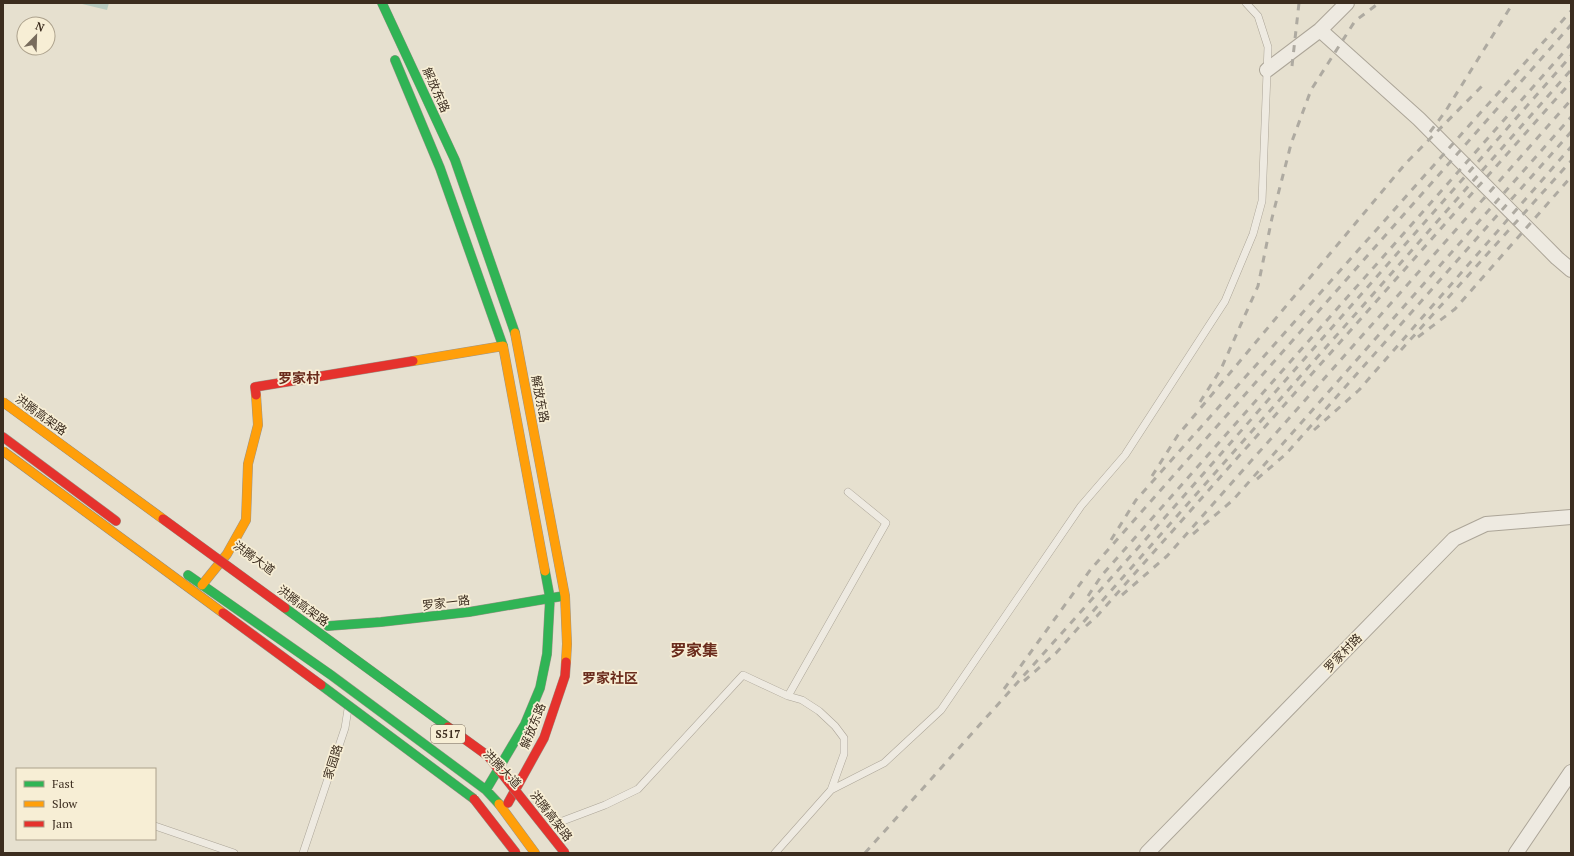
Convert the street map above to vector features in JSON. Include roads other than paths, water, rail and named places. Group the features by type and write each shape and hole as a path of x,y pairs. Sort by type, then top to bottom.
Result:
{"main road":[{"name":"解放东路","path":"382,3 455,160 516,336 565,596 567,644 565,676 544,738 504,810"},
{"name":"解放东路","path":"390,48 440,168 503,346 550,598 547,654 540,688 525,724 491,773 486,790"},
{"path":"202,585 227,554 246,520 248,464 258,425 255,387 503,346"},
{"name":"洪腾高架路","path":"3,402 488,756 565,853"},
{"path":"3,437 121,525"},
{"path":"3,451 475,798 516,853"},
{"path":"183,571 331,675"},
{"name":"罗家一路","path":"325,624 381,622 469,612 565,596"},
{"name":"洪腾大道","path":"325,624 470,754"},
{"name":"S517","path":"331,675 486,790 504,810 535,853"},
{"name":"洪腾大道","path":"491,773 512,797 555,853"}],"street":[{"path":"1267,70 1320,30 1347,3"},
{"path":"1320,30 1419,118 1552,253 1571,270"},
{"name":"罗家村路","path":"1147,853 1454,539 1486,524 1571,517"},
{"path":"1516,853 1571,772"}],"lane":[{"path":"775,853 831,790 884,763 941,710 1081,506 1125,456 1225,301 1253,234 1262,201 1268,47 1258,16 1246,3"},
{"path":"788,696 886,523 848,492"},
{"name":"家园路","path":"303,853 345,728 350,699 331,675"},
{"path":"545,840 560,822 605,805 638,789 743,675 788,696 802,700 819,711 835,726 844,738 844,754 831,790"},
{"path":"156,826 234,853"}],"railway":[{"path":"1292,66 1299,3"},
{"path":"1200,402 1221,369 1258,286 1272,218 1291,144 1311,90 1355,21 1379,3"},
{"path":"1430,132 1445,112 1513,3"},
{"path":"1111,540 1136,500 1571,11"},
{"path":"1004,689 1091,569 1571,25"},
{"path":"1088,596 1102,575 1571,44"},
{"path":"865,853 1145,540 1571,56"},
{"path":"1024,681 1056,653 1571,70"},
{"path":"1086,626 1097,616 1571,82"},
{"path":"1152,476 1178,435 1406,163 1482,86"},
{"path":"1122,595 1167,556 1571,100"},
{"path":"1193,534 1233,500 1571,117"},
{"path":"1257,479 1286,454 1571,132"},
{"path":"1314,430 1359,390 1571,147"},
{"path":"1401,350 1571,161"},
{"path":"1418,337 1455,309 1571,177"}],"district":[{"name":"罗家村","path":"299,378"},
{"name":"罗家集","path":"694,650"},
{"name":"罗家社区","path":"610,678"}]}
